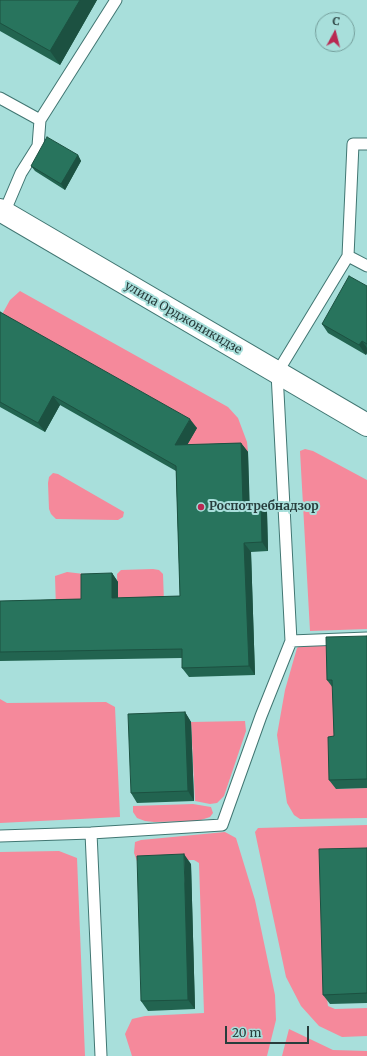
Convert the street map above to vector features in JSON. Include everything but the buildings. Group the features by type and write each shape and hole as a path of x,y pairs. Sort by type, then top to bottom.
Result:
{"main road":[{"name":"улица Орджоникидзе","path":"2,211 367,425"}],"lane":[{"path":"2,211 21,173 38,146 40,120 116,0"},
{"path":"0,98 40,120"},
{"path":"0,836 222,826 261,716 291,641 277,373 348,256 353,144 367,144"},
{"path":"348,256 367,266"},
{"path":"291,641 367,638"},
{"path":"91,833 101,1056"}],"shaded area":[{"path":"20,291 228,407 238,418 247,442 248,452 182,454 196,427 0,318 10,300"},
{"path":"305,449 313,451 367,480 367,629 310,631 300,451"},
{"path":"53,473 58,474 124,512 123,517 118,520 56,519 51,514 49,509 48,483 49,477"},
{"path":"121,570 159,570 163,574 166,658 118,606 117,574"},
{"path":"67,572 84,574 87,608 56,609 55,576"},
{"path":"367,641 336,789 367,788 367,818 300,819 294,815 287,803 277,735 285,690 297,648 303,644"},
{"path":"0,699 7,703 106,702 115,707 120,817 0,823"},
{"path":"245,721 246,731 224,796 217,803 210,804 195,801 191,722"},
{"path":"193,804 211,807 213,813 210,817 198,821 154,822 137,818 133,812 133,806"},
{"path":"367,825 367,852 326,992 328,1006 335,1009 367,1008 367,1036 342,1037 319,1026 301,1006 286,977 255,832 258,828"},
{"path":"225,832 236,838 255,900 275,995 276,1020 267,1056 132,1056 125,1034 132,1019 145,1016 204,1013 199,863 194,860 137,861 134,853 135,842 141,840"},
{"path":"59,851 77,858 85,1056 0,1056 0,852"},
{"path":"289,1029 333,1050 367,1051 367,1056 282,1056"}],"place":[{"name":"Роспотребнадзор","path":"201,507"}]}
